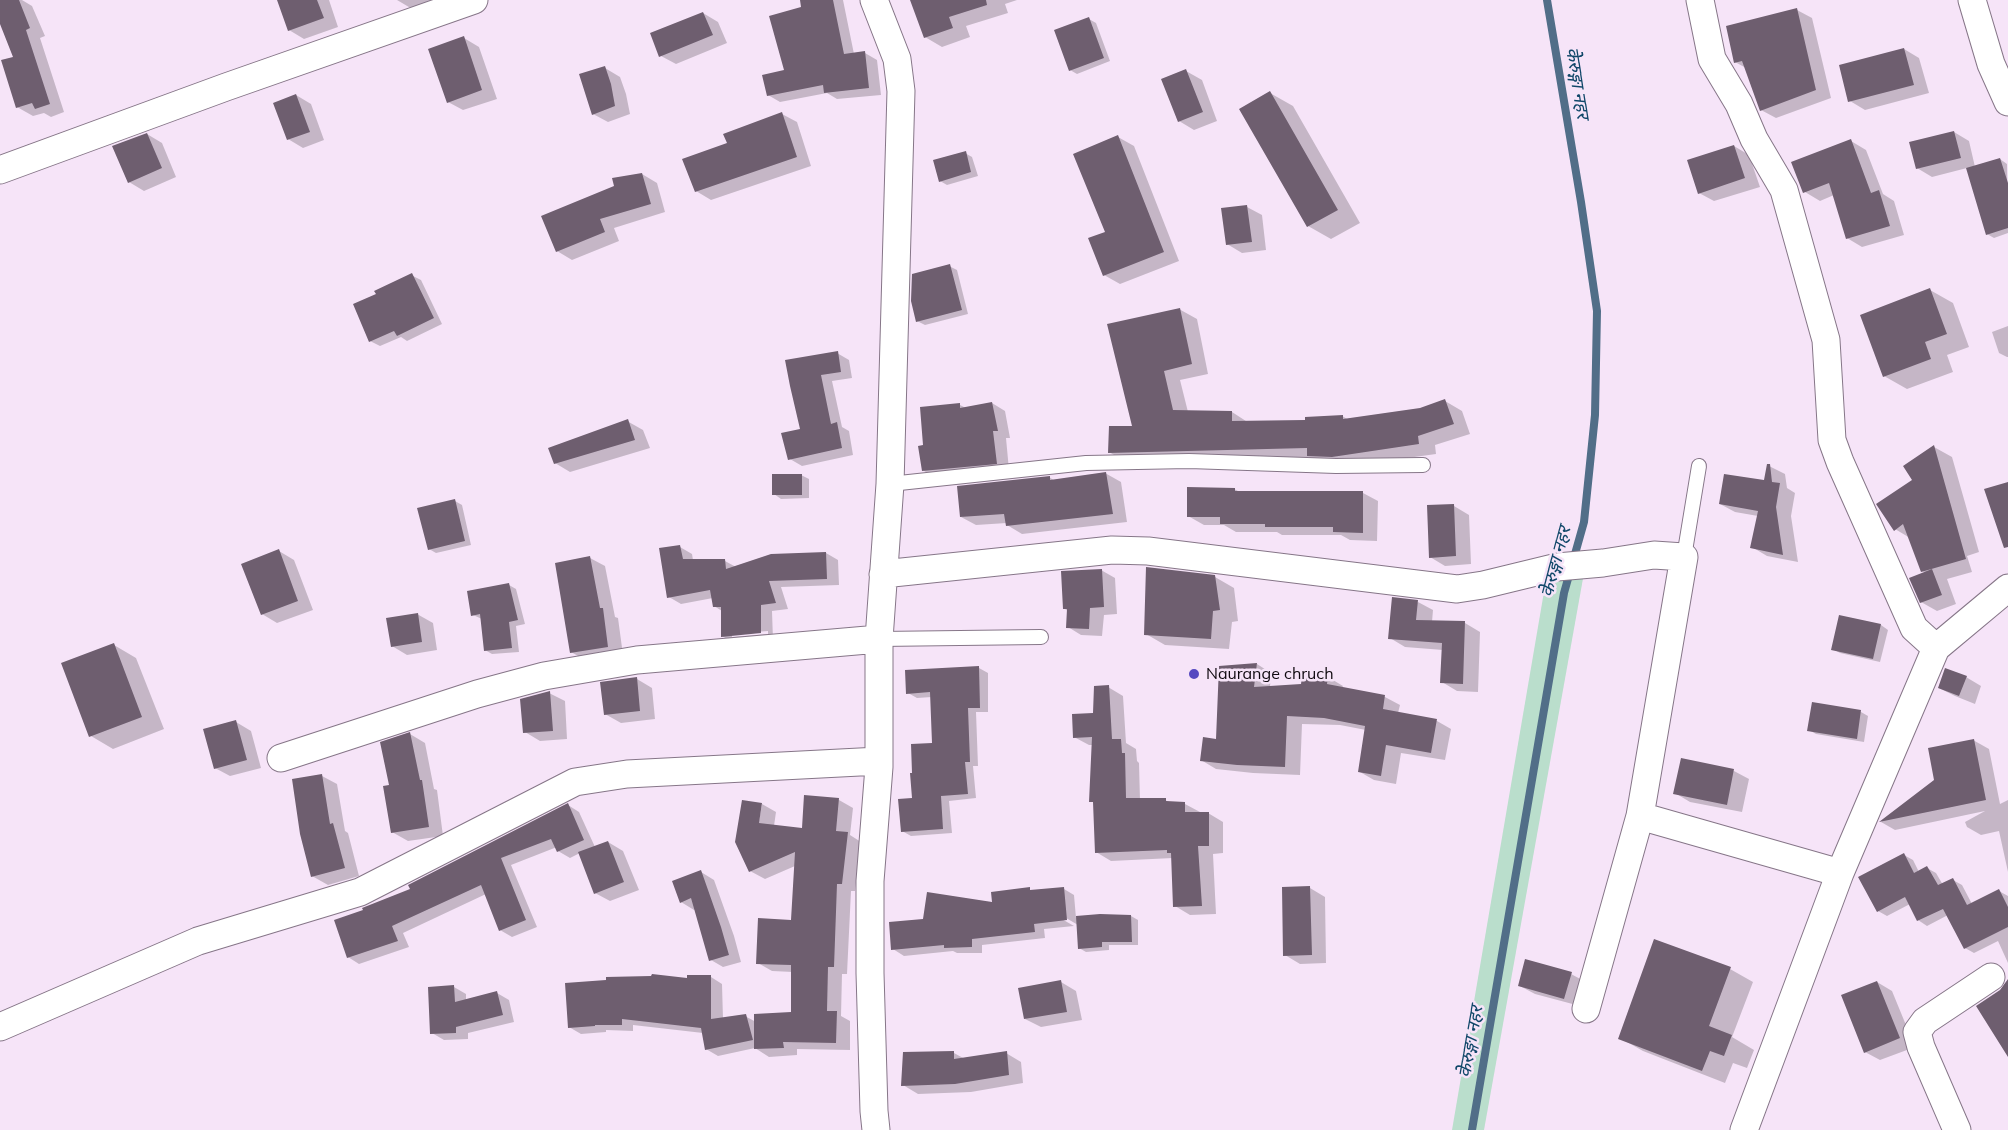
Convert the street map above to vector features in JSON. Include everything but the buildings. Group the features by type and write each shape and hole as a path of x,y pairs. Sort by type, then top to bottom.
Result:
{"street":[{"path":"0,170 237,83 474,0"},
{"path":"874,0 897,59 901,91 890,484 879,639 879,761 870,880 870,973 876,1130"},
{"path":"1972,0 1999,60 2008,102"},
{"path":"1692,1 1712,59 1739,104 1754,139 1784,190 1826,340 1832,440 1840,462 1914,628 1936,648"},
{"path":"883,574 1112,550 1148,551 1457,589 1557,567 1653,555 1684,557 1640,816 1587,1009"},
{"path":"1744,1130 1840,873 1936,648 2008,588"},
{"path":"281,758 477,694 544,676 637,660 879,639"},
{"path":"0,1027 198,941 254,922 360,892 575,782 627,774 879,761"},
{"path":"1640,816 1840,873"},
{"path":"1957,1130 1921,1047 1917,1032 1925,1021 1991,977"}],"lane":[{"path":"890,484 1086,463 1189,461 1336,466 1423,465"},
{"path":"1684,557 1699,466"},
{"path":"879,639 1041,637"}],"green space":[{"path":"1584,573 1484,1130 1452,1130 1546,580"}],"waterway":[{"name":"केेरुङ्गा नहर","path":"1472,1130 1564,593 1584,522 1595,415 1597,311 1547,0"}],"place":[{"name":"Naurange chruch","path":"1194,674"}]}
